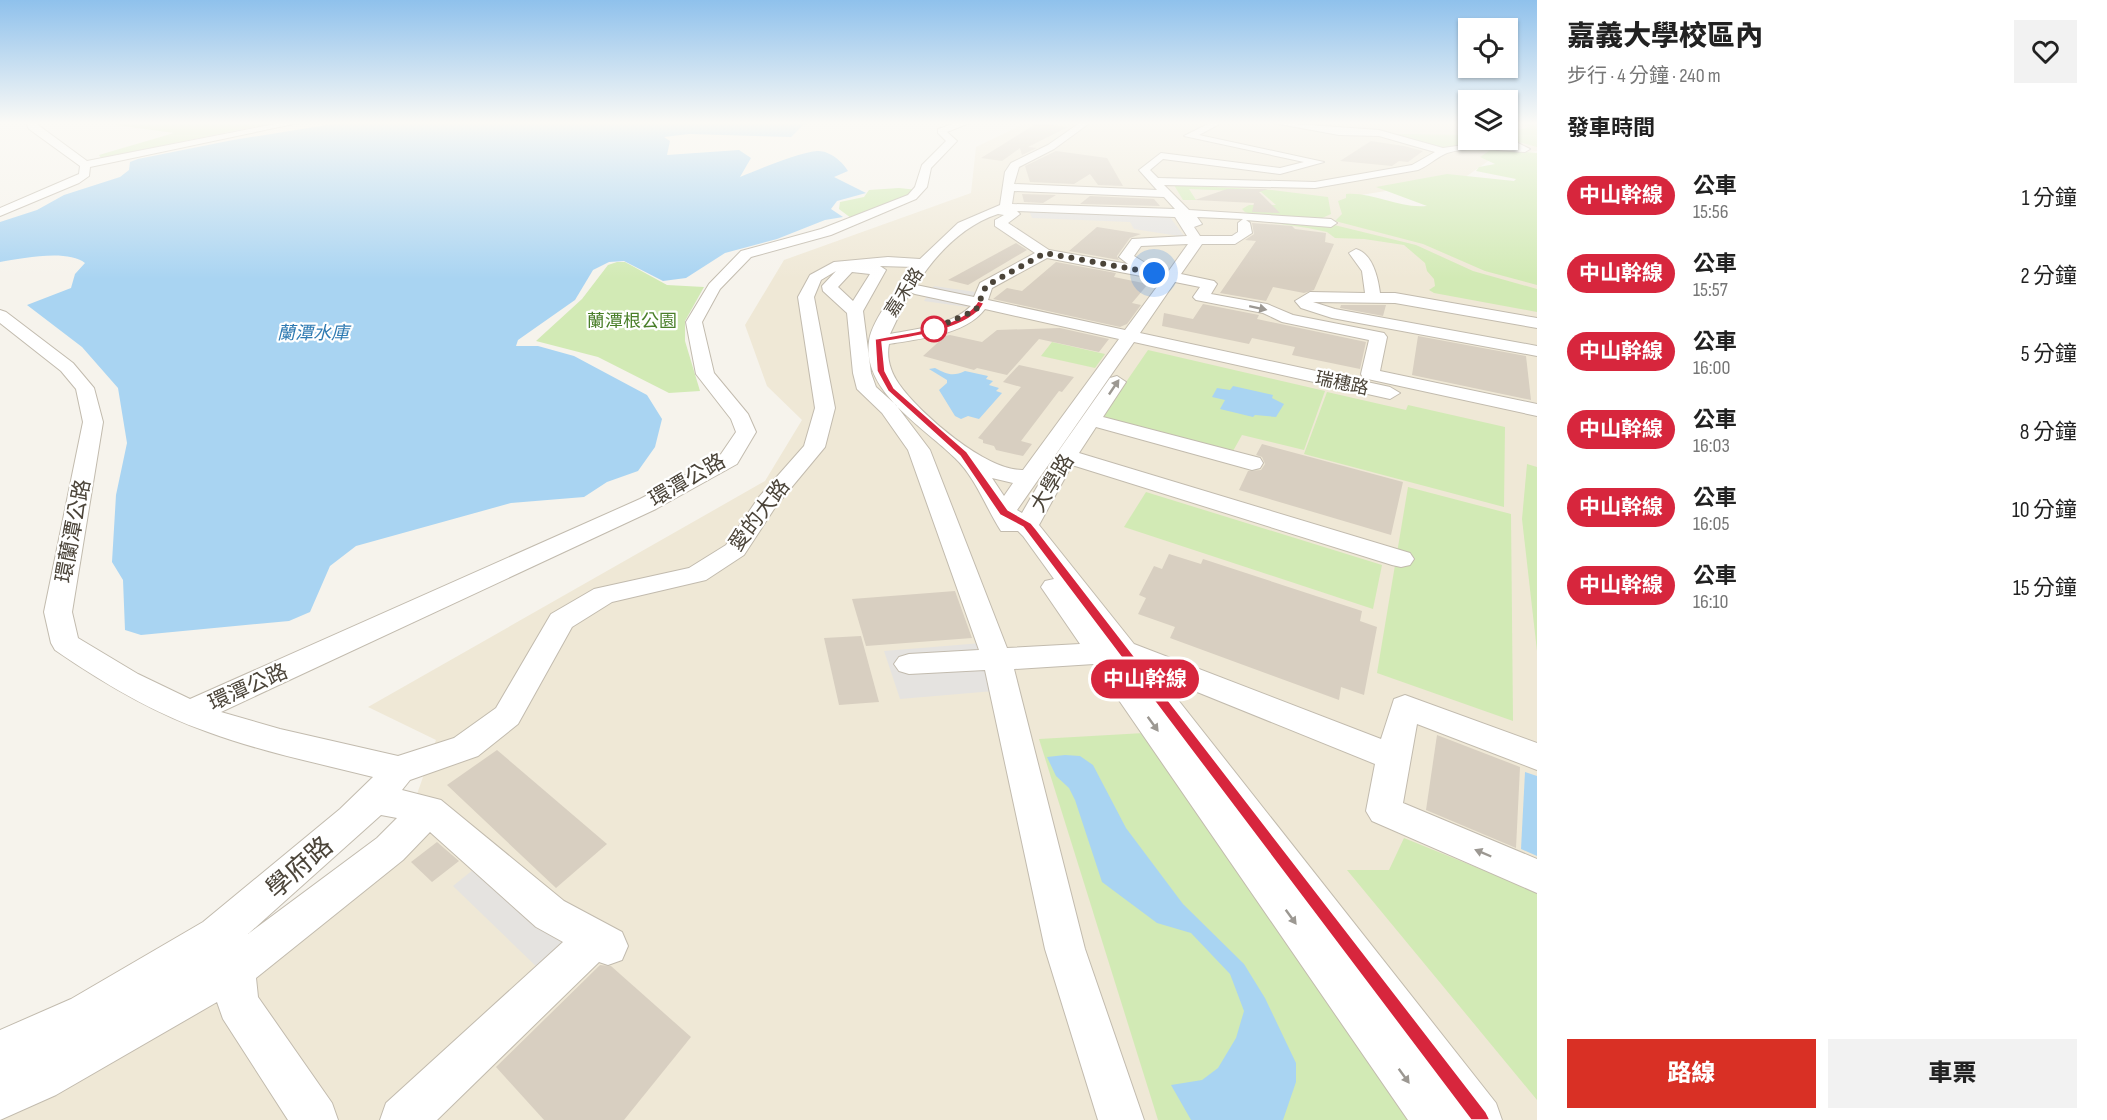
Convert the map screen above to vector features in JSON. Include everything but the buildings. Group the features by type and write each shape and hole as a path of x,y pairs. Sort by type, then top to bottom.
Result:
{"street":[{"path":"0,212 75,181 84,174"},
{"name":"環潭公路","path":"190,712 582,536 707,474 729,459 740,445 746,432 741,418 705,374 694,322 714,287 746,254 826,232 912,197 919,193 925,174"},
{"path":"1002,208 1009,187 1010,174"},
{"path":"1149,174 1158,181 1189,223"},
{"path":"1158,181 1315,185 1382,174"},
{"path":"1009,187 1189,223 1234,240 1243,237 1244,223"},
{"path":"1002,208 1189,223 1271,217 1331,223"},
{"path":"1002,208 1014,214 1014,217 1000,223 1045,253 1209,284 1201,297 1267,309 1288,319 1378,337 1370,374 1384,385 1537,410"},
{"name":"嘉禾路","path":"1002,208 957,228 915,262 878,341 881,371 891,389 964,454 1015,519"},
{"path":"1015,519 1030,475 1136,340 1170,276 1189,223"},
{"path":"1170,276 1126,257 1137,242 1166,240 1189,223"},
{"path":"878,341 914,335 948,325 976,310 986,286 1045,253"},
{"path":"1356,253 1369,271 1373,296"},
{"path":"828,269 888,261 915,262"},
{"path":"828,269 847,269 830,286 831,291 855,311"},
{"path":"828,269 879,270 855,311 862,373 867,389 888,409 919,450 997,660 1065,949 1121,1120"},
{"name":"愛的大路","path":"386,785 466,747 507,716 561,621 603,595 697,574 735,550 767,502 814,447 825,408 806,297 815,279 828,269"},
{"name":"瑞穗路","path":"915,290 1136,340 1384,385 1537,426"},
{"path":"1534,323 1373,296 1310,297 1303,301 1332,313 1537,351"},
{"name":"環蘭潭公路","path":"0,315 67,367 85,388 93,422 58,612 65,642 98,665 190,712"},
{"path":"1384,385 1395,325"},
{"name":"大學路","path":"1136,340 1092,420 1015,519 1286,887 1479,1120"},
{"path":"1092,420 1252,463"},
{"path":"964,454 1004,475 1017,477 1030,475"},
{"path":"1066,456 1401,559"},
{"path":"909,664 1114,653 1393,757"},
{"path":"1537,757 1405,707 1384,810 1537,876"},
{"path":"190,712 386,785 429,810 550,914 602,942 403,1120"},
{"name":"學府路","path":"0,1053 86,1014 217,935 259,902 386,785"},
{"path":"0,1098 39,1079 234,969 390,849 429,810"},
{"path":"1286,887 1436,1120"},
{"path":"234,969 238,1004 315,1120"}],"shaded area":[{"path":"973,174 1469,174 1464,178 1355,196 1537,280 1537,1120 0,1120 0,1089 156,1010 403,834 436,740 368,707 765,481 802,420 767,386 745,325 784,260 971,193"},
{"path":"1029,210 1169,216 1185,237 1134,229 1130,222 1032,218"},
{"path":"934,286 976,292 967,307 924,301"},
{"path":"982,643 994,691 900,699 884,651"},
{"path":"479,865 567,947 542,972 453,886"}],"green space":[{"path":"1446,174 1514,181 1516,179 1492,174 1537,174 1537,285 1485,271 1423,244 1335,221 1342,214 1338,201 1346,198 1346,194 1367,195 1406,205 1427,206 1376,187"},
{"path":"1174,185 1272,190 1328,197 1331,214 1320,219 1322,222 1416,245 1473,271 1537,289 1537,312 1434,293 1429,290 1435,286 1434,279 1427,271 1425,263 1404,245 1364,239 1335,238 1327,232 1260,221 1262,218 1242,209 1249,205 1276,205 1261,192 1189,189 1196,200 1183,200"},
{"path":"899,188 918,190 909,196 851,218 839,209 840,202 864,197 869,190"},
{"name":"蘭潭根公園","path":"625,262 667,285 704,287 685,321 685,341 700,391 669,393 598,357 536,341 582,299 608,265"},
{"path":"1052,342 1105,354 1095,368 1041,356"},
{"path":"1148,350 1325,391 1304,450 1242,435 1233,451 1102,417"},
{"path":"1327,392 1406,410 1408,405 1505,427 1504,507 1304,454"},
{"path":"1527,464 1537,467 1537,651 1522,519"},
{"path":"1408,487 1511,514 1513,721 1377,673"},
{"path":"1146,492 1382,565 1373,609 1124,527"},
{"path":"1144,733 1411,1120 1158,1120 1039,739"},
{"path":"1404,838 1537,892 1537,1100 1347,870 1389,870"}],"water":[{"name":"蘭潭水庫","path":"124,174 742,174 740,177 747,174 840,174 834,177 866,193 837,201 831,209 843,217 825,220 777,239 725,253 686,278 663,281 624,261 609,262 593,270 575,300 518,340 516,346 538,346 574,356 647,395 662,419 655,447 638,471 607,482 584,497 511,503 356,546 330,566 310,612 289,621 141,635 125,630 123,580 112,562 116,495 127,443 118,388 82,347 27,305 71,288 75,274 85,263 68,256 56,255 0,262 0,222 37,210 64,195"},
{"path":"935,368 950,374 965,371 988,376 986,379 993,381 989,385 999,388 996,391 1002,393 979,419 968,416 961,419 955,416 939,390 947,383 947,380 929,369"},
{"path":"1233,386 1273,395 1272,398 1284,404 1276,417 1255,415 1253,417 1220,409 1225,400 1212,397 1217,388 1230,390"},
{"path":"1080,756 1093,765 1126,828 1183,904 1244,964 1265,998 1296,1063 1296,1082 1283,1120 1191,1120 1171,1085 1202,1080 1218,1068 1236,1038 1244,1011 1230,974 1191,933 1157,923 1102,882 1075,800 1069,788 1056,776 1047,757"},
{"path":"1525,772 1537,776 1537,856 1521,849"}],"bus line":[{"name":"中山幹線","path":"980,303 976,310 948,325 914,335 878,341 881,371 891,389 947,442 964,454 1004,512 1027,525 1032,531 1479,1120"}],"route":[{"path":"934,329 931,330 948,325 976,310 986,286 1045,253 1154,273"}]}
